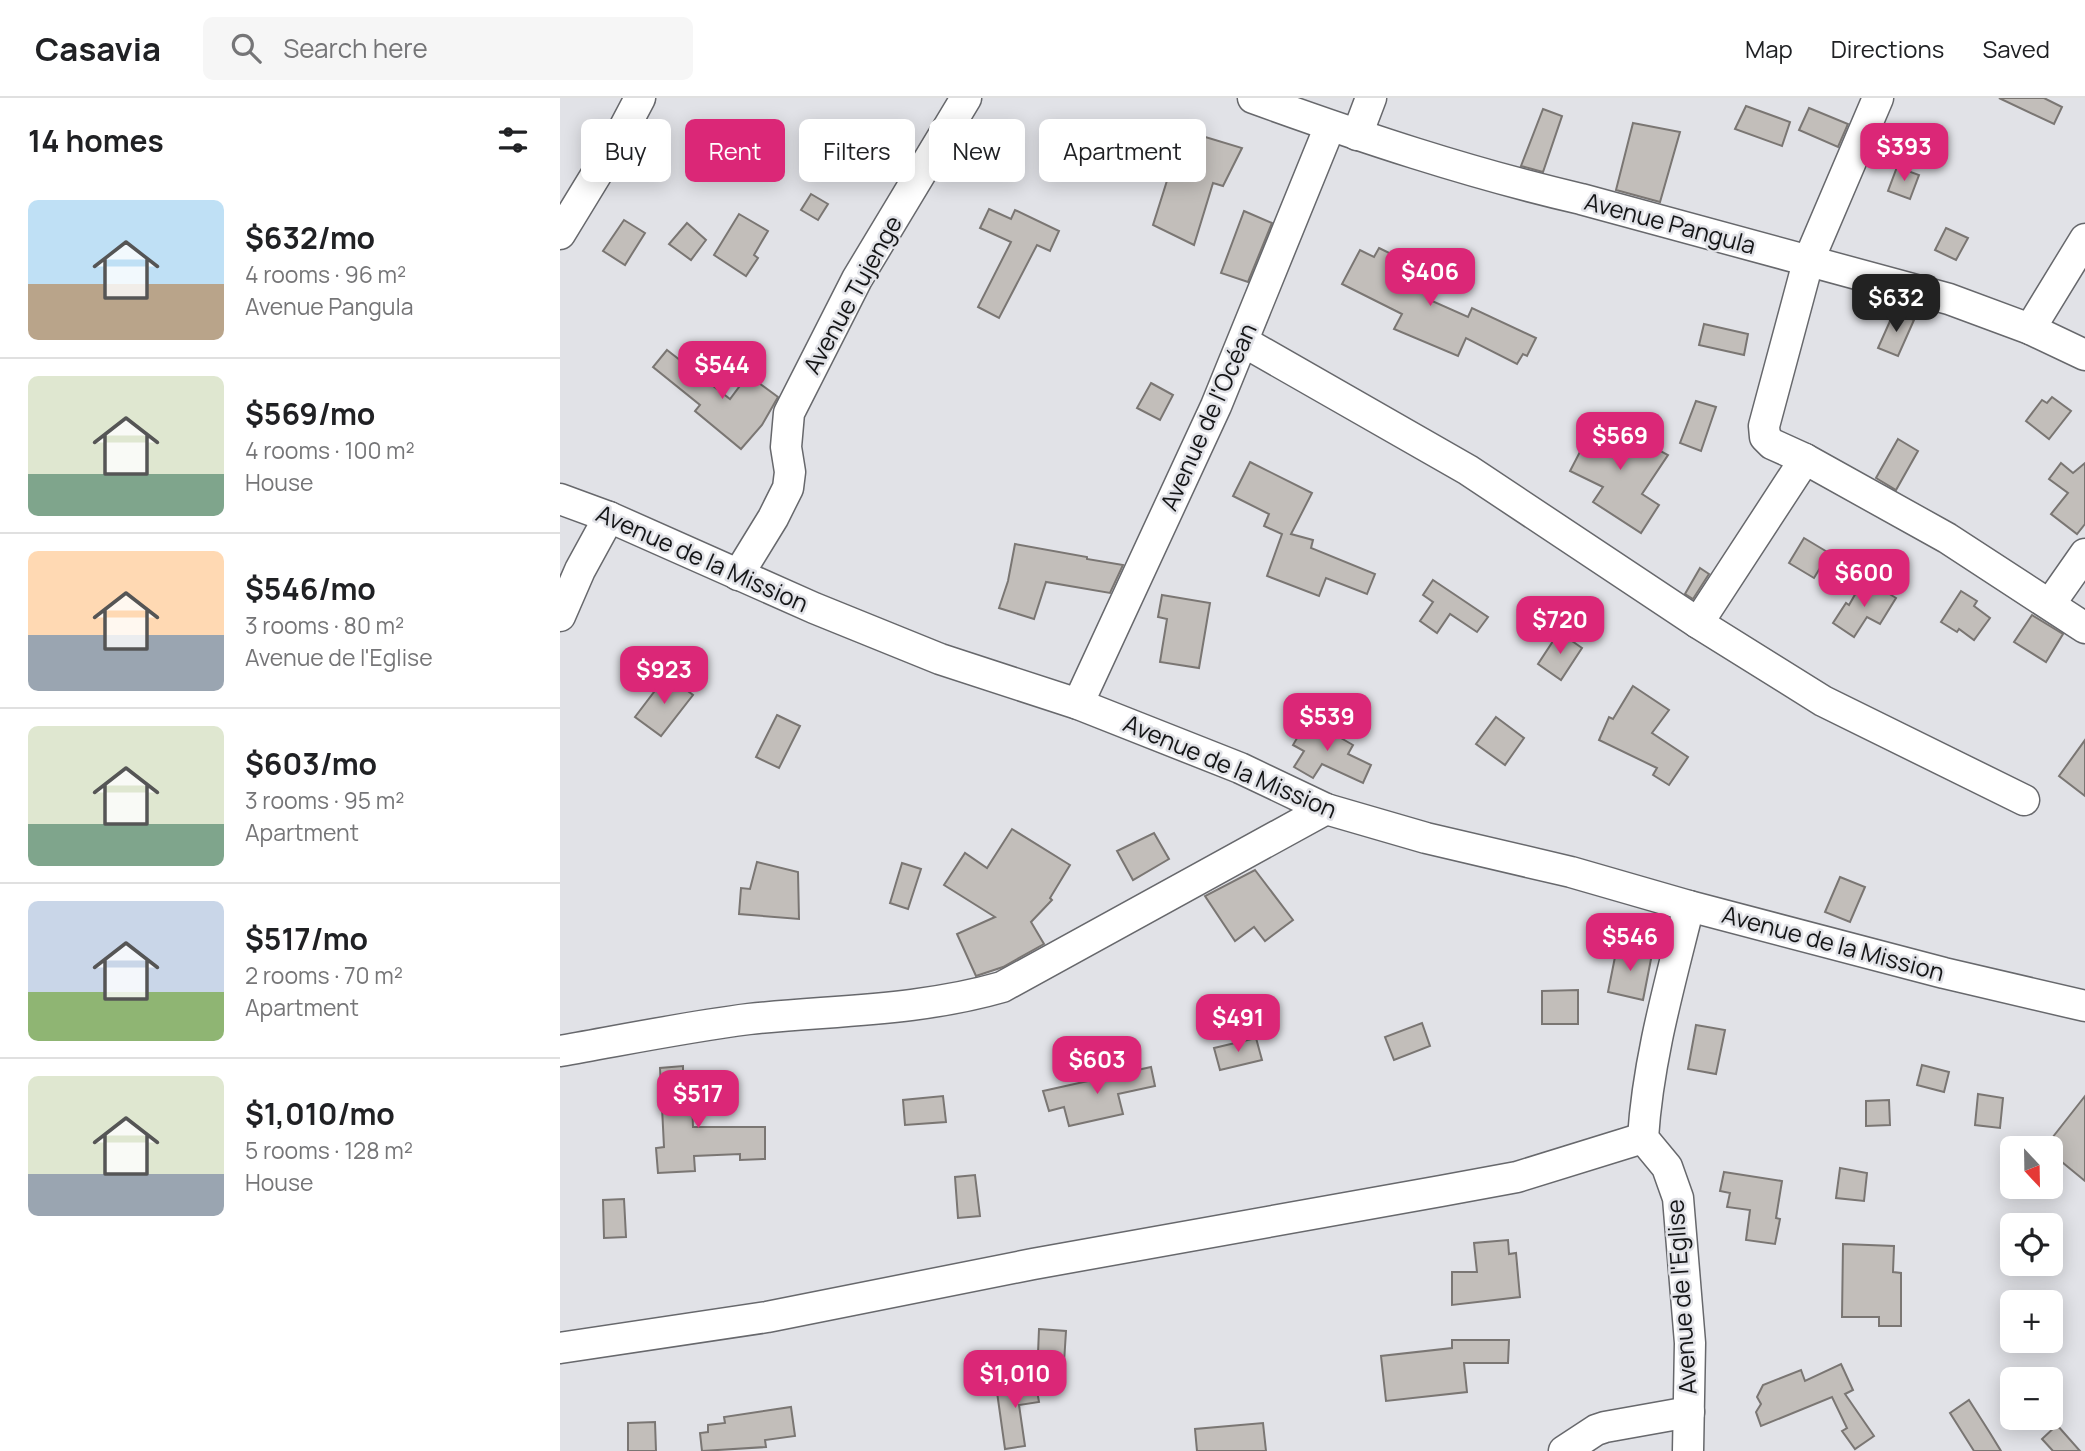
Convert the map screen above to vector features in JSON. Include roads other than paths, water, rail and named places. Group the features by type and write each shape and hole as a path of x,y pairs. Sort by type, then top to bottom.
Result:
{"street":[{"path":"560,234 621,134 639,98"},
{"name":"Avenue Tujenge","path":"738,575 788,488 790,472 786,447 789,413 857,279 966,98"},
{"name":"Avenue Pangula","path":"1253,98 1344,130 1523,186 1581,199 1949,299 2030,329 2085,355"},
{"name":"Avenue de l'Océan","path":"1078,704 1344,130 1371,98"},
{"path":"1878,98 1808,262 1763,433 1772,444 1805,459 1947,538 2085,628"},
{"path":"2030,329 2085,239"},
{"path":"1244,342 1468,470 1698,623 1824,701 2024,800"},
{"path":"1698,623 1805,459"},
{"name":"Avenue de la Mission","path":"560,499 609,517 814,608 940,659 1078,704 1240,768 1326,809 1426,838 1571,872 1944,973 2085,1006"},
{"path":"560,616 580,570 609,517"},
{"path":"2050,604 2085,554"},
{"path":"560,1051 748,1020 891,1008 967,997 1002,987 1326,809"},
{"path":"560,1348 766,1317 1034,1264 1517,1177 1643,1138 1646,1096 1667,993 1689,906"},
{"name":"Avenue de l'Eglise","path":"1643,1138 1667,1167 1678,1198 1690,1343 1688,1451"},
{"path":"1564,1451 1605,1427 1689,1412"}]}
